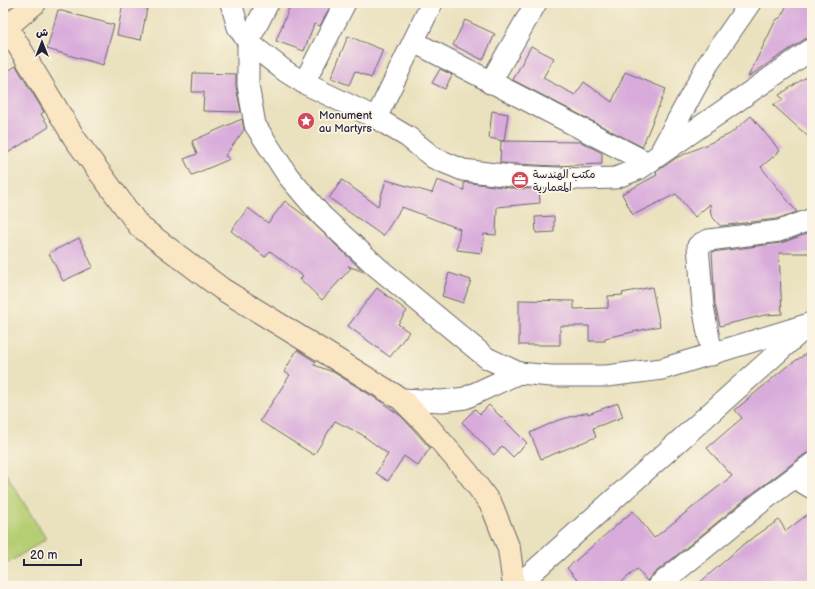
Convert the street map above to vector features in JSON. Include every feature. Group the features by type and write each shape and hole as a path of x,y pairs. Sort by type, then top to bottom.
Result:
{"main road":[{"path":"35,3 5,29 75,139 139,226 222,289 401,399 426,424 468,473 492,506 509,549 516,586"}],"street":[{"path":"231,3 238,27 248,42 285,71 304,83 376,118 408,137 434,158 463,170 511,176 582,180 615,178 639,169 812,49"},
{"path":"268,3 248,42 248,85 255,125 288,176 322,216 377,267 487,358 519,373 551,376 607,376 662,369 712,355 810,323"},
{"path":"304,83 345,3"},
{"path":"376,118 432,3"},
{"path":"490,82 536,3"},
{"path":"654,158 708,64 750,3"},
{"path":"414,42 490,82 654,158"},
{"path":"712,355 703,306 698,246 709,240 780,231 812,218"},
{"path":"516,586 810,323"},
{"path":"401,399 442,401 465,398 519,373"},
{"path":"658,586 760,503 803,483 812,464"}],"green space":[{"path":"3,469 46,539 3,566"}],"building":[{"path":"123,3 148,3 141,40 117,35"},
{"path":"291,3 332,3 320,26 314,24 304,51 276,41"},
{"path":"788,3 812,3 812,37 805,39 748,77 776,20 781,17"},
{"path":"58,10 114,25 103,65 47,49"},
{"path":"465,20 495,34 483,60 453,45"},
{"path":"348,36 383,50 371,78 355,71 349,85 331,78"},
{"path":"531,46 554,58 543,78 575,95 584,82 612,102 625,72 666,89 642,147 513,80"},
{"path":"16,66 44,112 41,114 49,127 3,156 3,74"},
{"path":"440,69 452,75 445,89 432,83"},
{"path":"193,73 236,74 236,87 241,112 203,111 204,92 192,92"},
{"path":"812,73 812,140 773,105 783,100 779,95"},
{"path":"492,111 508,114 504,141 489,138"},
{"path":"751,116 780,151 761,167 797,212 776,219 720,226 711,215 710,204 695,217 676,194 633,215 622,194 657,175 656,172 676,158 730,134"},
{"path":"242,119 244,130 225,156 230,159 192,175 184,159 197,154 192,141"},
{"path":"501,141 581,142 602,153 602,164 554,166 500,163"},
{"path":"342,180 378,206 386,180 432,193 437,180 464,190 464,182 510,188 539,189 540,203 497,207 496,235 484,234 482,253 457,250 460,229 402,207 383,236 329,198"},
{"path":"285,201 309,219 364,272 348,266 351,268 322,300 300,279 303,276 270,251 265,257 231,231 248,208 268,223"},
{"path":"554,216 554,232 536,233 535,217"},
{"path":"812,232 812,253 779,253 782,314 765,315 720,326 715,304 712,252 781,243"},
{"path":"79,238 93,267 63,281 49,253"},
{"path":"449,273 471,280 463,303 442,296"},
{"path":"652,287 660,326 605,338 605,341 589,341 589,326 560,326 560,345 519,345 519,300 574,301 574,309 608,308 608,296 623,295 622,293"},
{"path":"377,288 407,311 398,324 409,332 390,357 348,326"},
{"path":"297,350 316,362 314,365 333,372 377,399 401,416 430,448 418,466 404,456 388,481 376,473 388,454 361,434 335,421 314,455 260,421 290,375 284,372"},
{"path":"812,350 812,452 805,454 752,494 647,581 637,569 617,586 582,586 567,568 633,511 654,538 732,476 707,448 742,418 735,410 786,367"},
{"path":"618,403 623,417 593,428 596,437 541,459 530,433 556,421 588,412 588,414"},
{"path":"489,405 527,443 513,457 502,446 494,455 462,422 475,409 480,414"},
{"path":"812,511 812,586 696,586 745,543 779,520 786,531"}],"place":[{"name":"Monument au Martyrs","path":"306,121"},
{"name":"مكتب الهندسة المعمارية","path":"520,180"}]}
